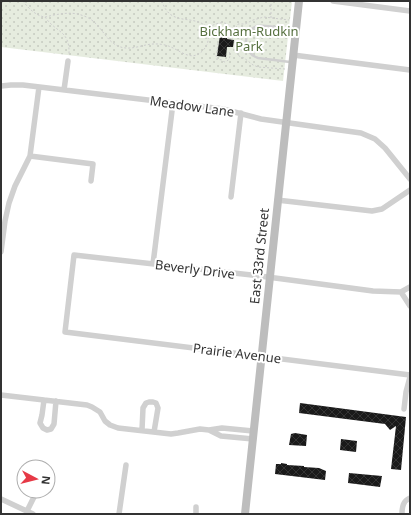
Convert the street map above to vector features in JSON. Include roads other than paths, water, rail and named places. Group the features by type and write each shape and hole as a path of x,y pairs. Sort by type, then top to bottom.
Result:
{"street":[{"name":"East 33rd Street","path":"245,514 299,1"},
{"path":"333,1 410,11"},
{"path":"292,58 410,70"},
{"path":"64,90 68,61"},
{"name":"Meadow Lane","path":"1,86 18,85 39,87 223,109 261,118 360,133 375,139 385,148 410,179"},
{"path":"1,252 9,203 15,186 30,156 39,87"},
{"path":"153,264 173,103"},
{"path":"231,197 241,113"},
{"path":"30,156 93,164 91,181"},
{"path":"277,200 372,211 382,209 410,190"},
{"name":"Beverly Drive","path":"65,332 74,255 373,291 401,292 410,288"},
{"path":"401,292 410,306"},
{"name":"Prairie Avenue","path":"65,332 410,376"},
{"path":"404,409 410,376"},
{"path":"1,395 82,404 92,407 100,412 105,421 118,428 172,434 200,429 209,430 225,428 253,435"},
{"path":"44,400 40,423 43,428 47,430 51,429 54,424 56,401"},
{"path":"142,430 143,408 146,403 153,402 156,403 158,408 154,432"},
{"path":"224,436 225,428"},
{"path":"209,430 221,436 253,435"},
{"path":"119,514 126,465"},
{"path":"1,499 30,513 34,499"},
{"path":"402,514 403,503 408,499"},
{"path":"196,507 196,514"}],"lane":[{"path":"292,58 258,58 249,53 246,43 250,32 259,26 296,30"}],"park label":[{"name":"Bickham-Rudkin Park","path":"249,38"}]}
